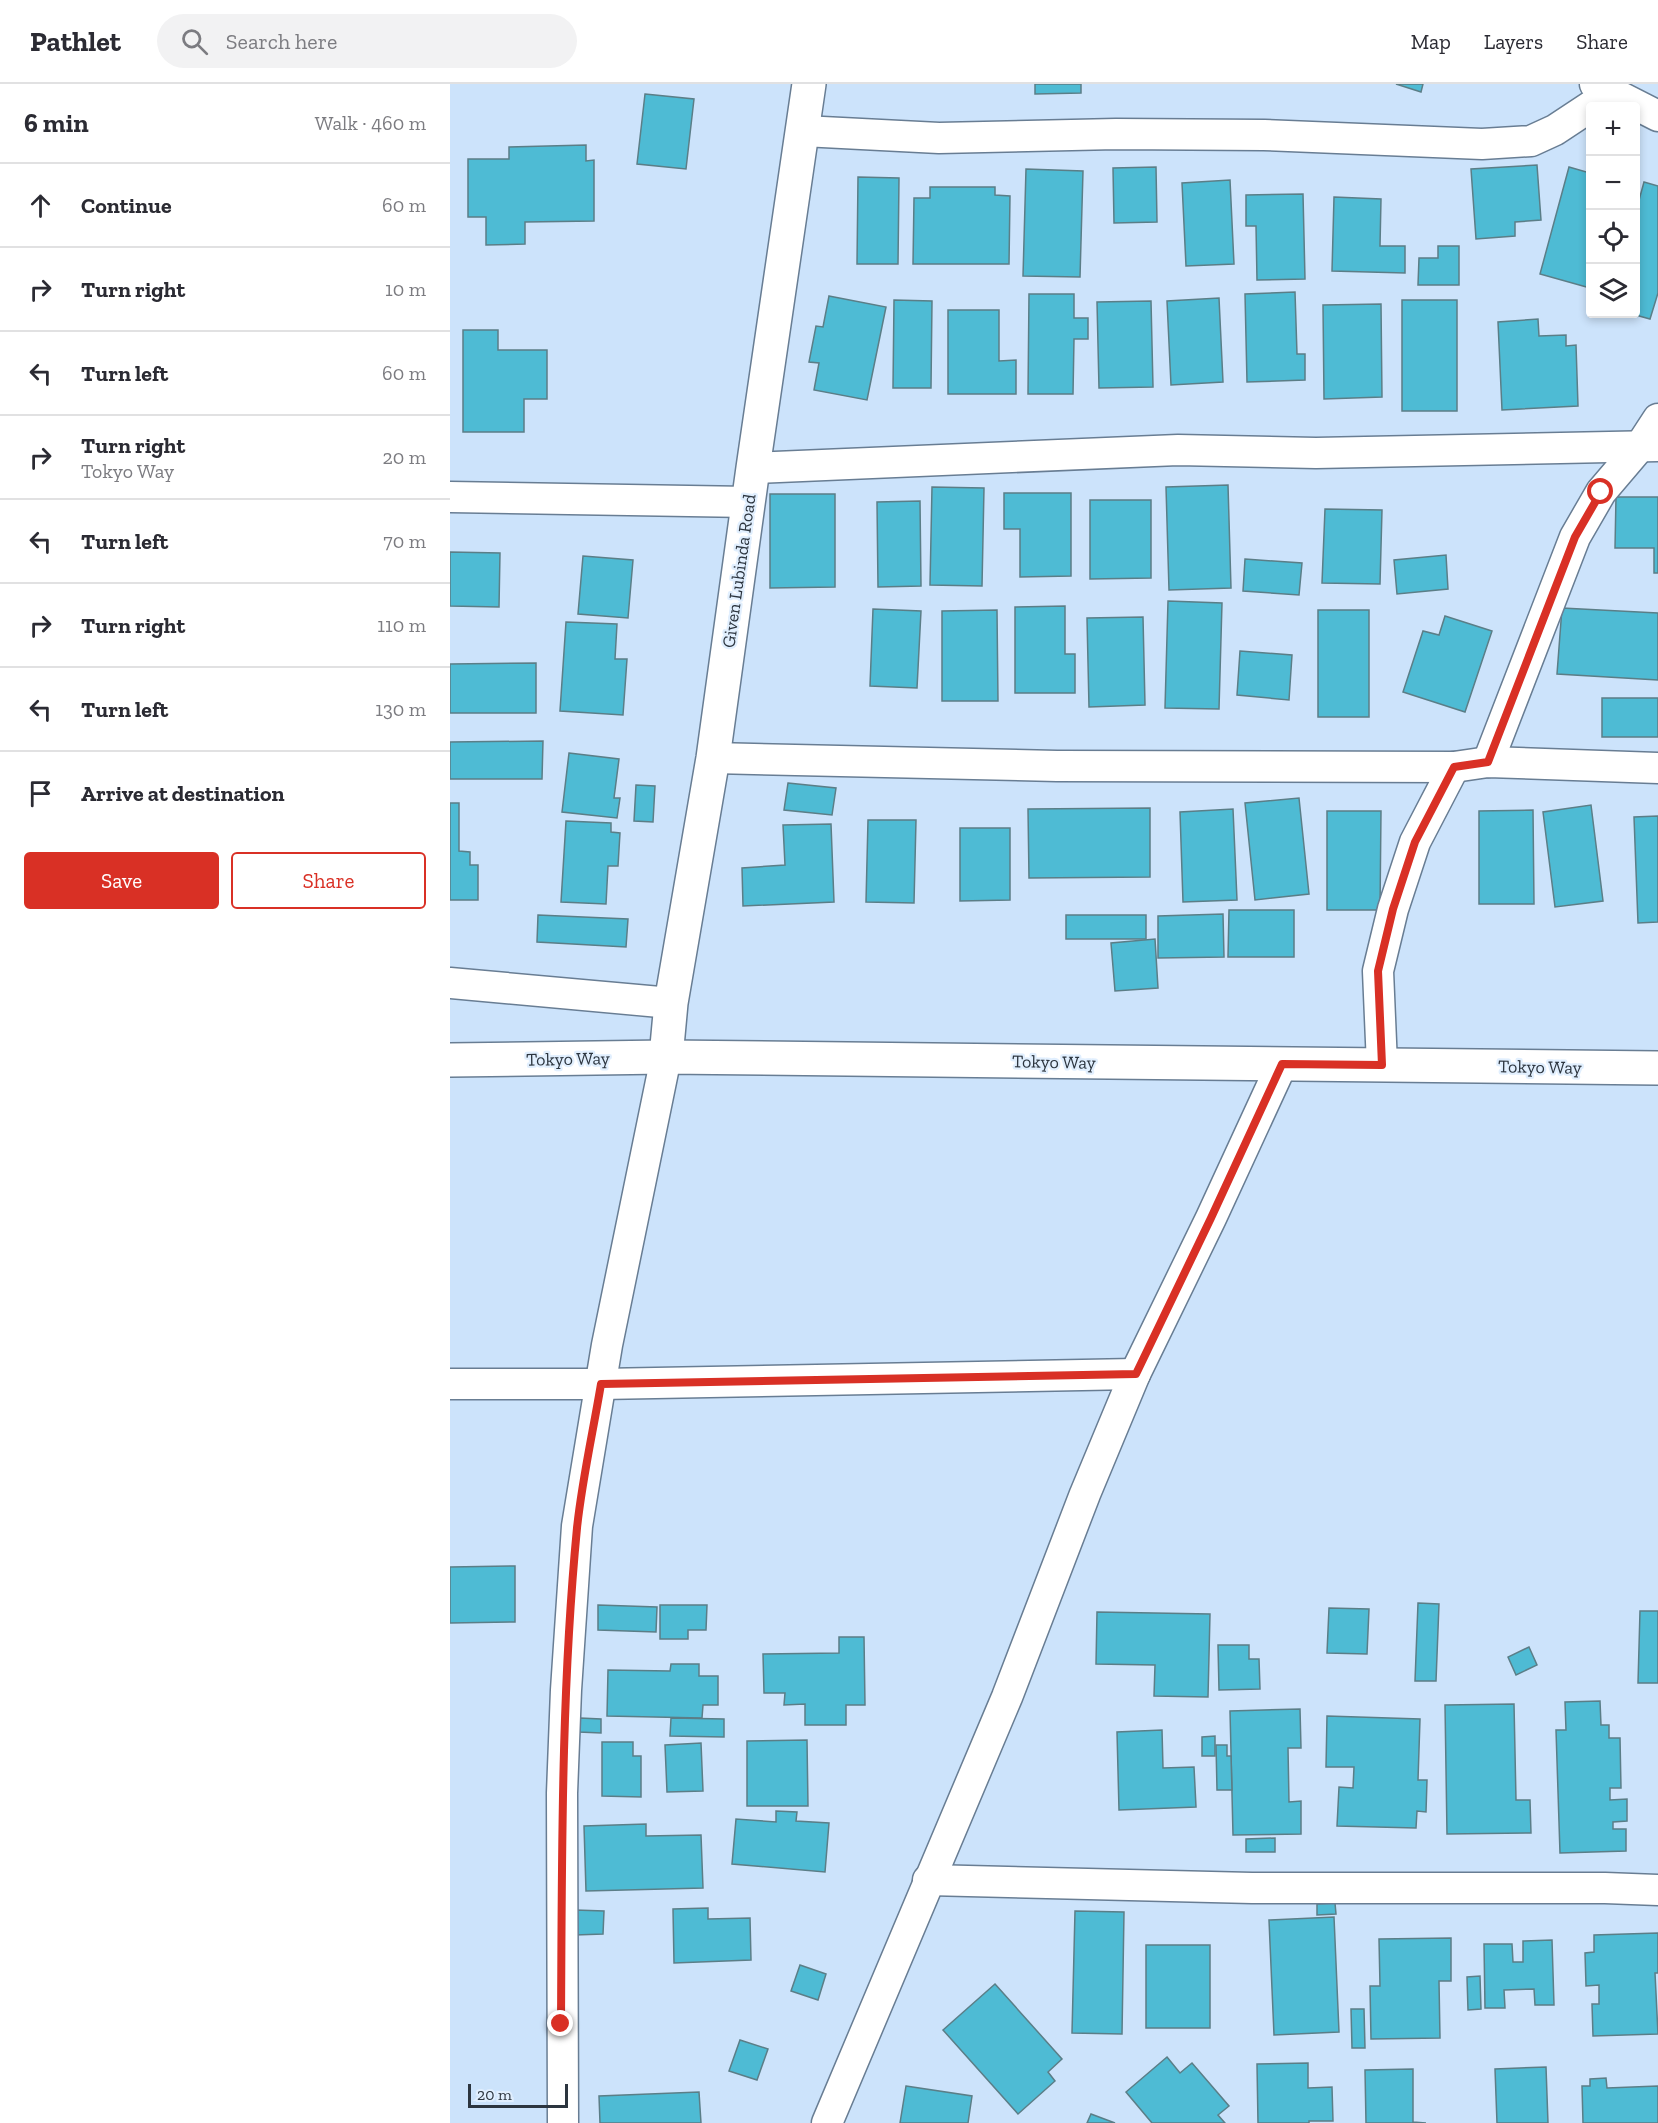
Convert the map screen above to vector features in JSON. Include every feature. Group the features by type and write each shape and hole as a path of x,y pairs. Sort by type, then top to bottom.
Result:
{"main road":[{"name":"Given Lubinda Road","path":"666,1057 671,1003 713,758 809,84"},
{"name":"Tokyo Way","path":"450,1060 666,1057 1658,1068"}],"street":[{"path":"803,131 939,138 1116,134 1264,135 1482,144 1531,141 1555,130 1603,88 1658,116"},
{"path":"1488,762 1575,537 1601,492 1649,446 1658,419"},
{"path":"753,468 1178,450 1316,453 1649,446"},
{"path":"450,497 748,502"},
{"path":"713,758 1057,766 1454,767 1488,762 1658,768"},
{"path":"1382,1065 1378,971 1393,909 1415,842 1454,767"},
{"path":"450,982 671,1003"},
{"path":"563,2123 562,1804 566,1690 577,1526 601,1384 666,1057"},
{"path":"827,2123 1007,1697 1084,1494 1136,1374 1282,1064"},
{"path":"450,1384 601,1384 1136,1374"},
{"path":"928,1880 1241,1888 1658,1890"}],"building":[{"path":"1035,84 1081,84 1081,93 1035,94"},
{"path":"1396,84 1423,84 1421,92"},
{"path":"645,94 694,99 686,169 637,164"},
{"path":"586,145 586,161 594,160 594,221 525,222 525,244 486,245 486,217 468,217 468,159 509,159 509,147"},
{"path":"1537,165 1541,220 1515,222 1515,236 1476,239 1471,169"},
{"path":"1156,167 1157,222 1114,223 1113,168"},
{"path":"1569,167 1586,172 1586,287 1540,274"},
{"path":"1026,169 1083,171 1080,277 1023,276"},
{"path":"858,177 899,178 898,264 857,264"},
{"path":"1230,180 1234,264 1186,266 1182,183"},
{"path":"1644,182 1658,186 1658,293 1650,319 1640,316 1640,196"},
{"path":"930,187 995,187 995,195 1010,196 1009,264 913,264 914,198 930,198"},
{"path":"1303,194 1305,279 1257,280 1256,226 1246,226 1246,195"},
{"path":"1334,197 1381,199 1380,246 1405,246 1405,273 1332,271"},
{"path":"1438,246 1459,246 1459,285 1418,285 1419,258 1438,258"},
{"path":"1295,292 1297,354 1305,354 1305,380 1247,382 1245,294"},
{"path":"1029,294 1074,294 1074,318 1088,318 1088,339 1074,339 1073,394 1028,394"},
{"path":"829,296 886,307 867,400 814,390 819,363 809,362 816,326 823,327"},
{"path":"1219,298 1223,382 1171,385 1167,301"},
{"path":"894,300 932,301 931,388 893,388"},
{"path":"1402,300 1457,300 1457,411 1402,411"},
{"path":"1151,301 1153,387 1099,388 1097,302"},
{"path":"1381,304 1382,397 1324,399 1323,305"},
{"path":"948,310 999,310 999,361 1016,360 1016,394 948,394"},
{"path":"1538,319 1539,336 1566,335 1566,346 1576,345 1578,406 1502,410 1498,322"},
{"path":"463,330 498,330 498,350 547,350 547,399 524,399 524,432 463,432"},
{"path":"1228,485 1231,588 1169,590 1166,487"},
{"path":"932,487 984,488 982,586 930,585"},
{"path":"1004,493 1071,493 1071,576 1020,577 1020,529 1004,529"},
{"path":"770,494 835,494 835,587 770,588"},
{"path":"1616,497 1658,497 1658,573 1654,573 1654,548 1615,548"},
{"path":"1090,500 1151,500 1151,578 1090,579"},
{"path":"920,501 921,586 878,587 877,502"},
{"path":"1325,509 1382,510 1380,584 1322,583"},
{"path":"450,552 500,553 499,607 450,606"},
{"path":"1446,555 1448,589 1397,594 1394,560"},
{"path":"583,556 633,560 628,618 578,614"},
{"path":"1245,559 1302,563 1299,595 1243,591"},
{"path":"1168,601 1222,603 1219,709 1165,708"},
{"path":"1065,606 1065,654 1075,654 1075,693 1015,693 1015,607"},
{"path":"1562,608 1658,613 1658,680 1557,674"},
{"path":"873,609 921,611 917,688 870,686"},
{"path":"997,610 998,701 942,701 942,611"},
{"path":"1318,610 1369,610 1369,717 1318,717"},
{"path":"1445,616 1492,631 1465,712 1403,692 1423,631 1439,635"},
{"path":"1143,617 1145,705 1089,707 1087,618"},
{"path":"566,622 617,624 615,659 627,659 623,715 560,711"},
{"path":"1240,651 1292,655 1289,700 1237,695"},
{"path":"536,663 536,713 450,713 450,664"},
{"path":"1602,698 1658,698 1658,737 1602,737"},
{"path":"543,741 542,779 450,779 450,742"},
{"path":"569,753 619,759 614,798 620,798 617,818 562,812"},
{"path":"788,783 836,788 832,815 784,810"},
{"path":"636,785 655,786 653,822 634,821"},
{"path":"1299,798 1309,894 1255,900 1245,803"},
{"path":"450,803 459,803 459,851 470,852 470,865 478,865 478,900 450,900"},
{"path":"1591,805 1603,901 1555,907 1543,812"},
{"path":"1150,808 1150,877 1029,878 1028,809"},
{"path":"1233,809 1237,900 1183,902 1180,812"},
{"path":"1533,810 1534,904 1479,904 1479,811"},
{"path":"1327,811 1381,811 1380,910 1327,910"},
{"path":"1658,816 1658,922 1638,923 1634,817"},
{"path":"868,820 916,820 914,903 866,902"},
{"path":"566,821 611,823 611,832 620,833 618,866 608,866 606,904 561,902"},
{"path":"831,824 834,902 743,906 742,868 785,865 783,825"},
{"path":"960,828 1010,828 1010,900 960,901"},
{"path":"1229,910 1294,910 1294,957 1228,957"},
{"path":"1223,914 1224,957 1158,958 1158,916"},
{"path":"538,915 628,919 626,947 537,942"},
{"path":"1066,915 1146,915 1146,939 1066,939"},
{"path":"1155,939 1158,988 1115,991 1111,943"},
{"path":"515,1566 515,1622 450,1623 450,1567"},
{"path":"1418,1603 1439,1604 1436,1681 1415,1681"},
{"path":"598,1605 657,1607 656,1632 598,1630"},
{"path":"660,1605 707,1605 706,1630 688,1630 688,1639 660,1639"},
{"path":"1329,1608 1369,1609 1367,1654 1327,1653"},
{"path":"1640,1611 1658,1611 1658,1683 1638,1683"},
{"path":"1097,1612 1210,1614 1208,1697 1154,1696 1155,1665 1096,1664"},
{"path":"839,1637 864,1637 865,1705 846,1705 846,1725 805,1725 805,1704 784,1705 785,1693 764,1693 763,1654 839,1653"},
{"path":"1218,1645 1249,1645 1249,1659 1259,1659 1260,1689 1219,1690"},
{"path":"1529,1647 1537,1665 1516,1675 1508,1657"},
{"path":"671,1664 699,1664 699,1676 718,1676 718,1705 703,1705 702,1718 607,1716 608,1670 670,1671"},
{"path":"1600,1701 1601,1725 1609,1725 1609,1738 1620,1738 1621,1788 1610,1788 1610,1800 1627,1799 1627,1821 1613,1822 1613,1829 1626,1829 1626,1851 1560,1853 1556,1730 1566,1730 1565,1702"},
{"path":"1514,1704 1516,1800 1530,1800 1531,1833 1447,1834 1445,1705"},
{"path":"1300,1709 1301,1748 1288,1748 1289,1802 1301,1801 1301,1834 1233,1835 1230,1711"},
{"path":"1327,1716 1420,1719 1418,1780 1427,1780 1426,1812 1417,1811 1416,1828 1337,1826 1339,1787 1353,1788 1354,1767 1326,1767"},
{"path":"580,1718 601,1719 601,1733 579,1732"},
{"path":"671,1718 724,1719 724,1737 670,1736"},
{"path":"1162,1730 1163,1768 1194,1767 1196,1807 1119,1810 1117,1732"},
{"path":"1215,1736 1215,1756 1202,1756 1202,1737"},
{"path":"807,1740 808,1806 747,1806 747,1741"},
{"path":"602,1742 633,1742 633,1756 641,1756 641,1797 602,1796"},
{"path":"701,1743 703,1791 667,1792 665,1745"},
{"path":"1216,1745 1227,1745 1227,1756 1231,1756 1232,1790 1217,1790"},
{"path":"776,1811 797,1812 796,1821 829,1823 825,1872 732,1864 736,1819 776,1822"},
{"path":"646,1824 646,1836 701,1835 703,1888 586,1891 584,1826"},
{"path":"1275,1838 1275,1852 1246,1852 1246,1839"},
{"path":"1335,1903 1336,1914 1317,1915 1317,1904"},
{"path":"708,1908 708,1919 750,1918 751,1960 674,1963 673,1909"},
{"path":"575,1910 604,1911 603,1934 575,1935"},
{"path":"1075,1911 1124,1912 1122,2034 1072,2033"},
{"path":"1334,1917 1339,2032 1274,2035 1269,1920"},
{"path":"1658,1933 1658,1973 1655,1973 1658,2034 1593,2036 1592,2004 1599,2004 1599,1985 1586,1986 1585,1953 1594,1952 1594,1935"},
{"path":"1451,1938 1451,1981 1439,1981 1440,2038 1371,2039 1370,1986 1380,1986 1379,1939"},
{"path":"1552,1940 1554,2005 1535,2005 1534,1989 1504,1990 1505,2008 1485,2008 1484,1944 1512,1944 1513,1962 1523,1962 1523,1941"},
{"path":"1146,1945 1210,1945 1210,2028 1146,2028"},
{"path":"800,1965 826,1974 818,2000 791,1991"},
{"path":"1480,1976 1481,2009 1468,2010 1467,1977"},
{"path":"995,1984 1062,2059 1048,2072 1055,2081 1018,2114 943,2030"},
{"path":"1351,2009 1364,2009 1365,2048 1352,2048"},
{"path":"740,2040 768,2049 757,2080 729,2071"},
{"path":"1167,2057 1180,2073 1192,2063 1229,2106 1218,2115 1225,2123 1152,2123 1126,2092"},
{"path":"1308,2063 1308,2088 1332,2087 1333,2121 1258,2123 1257,2064"},
{"path":"1546,2067 1548,2123 1497,2123 1495,2069"},
{"path":"1413,2069 1413,2122 1426,2123 1366,2123 1365,2070"},
{"path":"1606,2078 1607,2088 1658,2086 1658,2123 1583,2123 1582,2086 1590,2086 1590,2079"},
{"path":"906,2086 972,2096 968,2123 900,2123"},
{"path":"699,2092 701,2123 600,2123 599,2096"},
{"path":"1091,2114 1115,2123 1087,2123"}],"route":[{"path":"561,2024 562,1793 566,1690 577,1526 601,1384 1136,1374 1282,1064 1382,1065 1378,971 1393,909 1415,842 1454,767 1488,762 1575,537 1601,492"}]}
